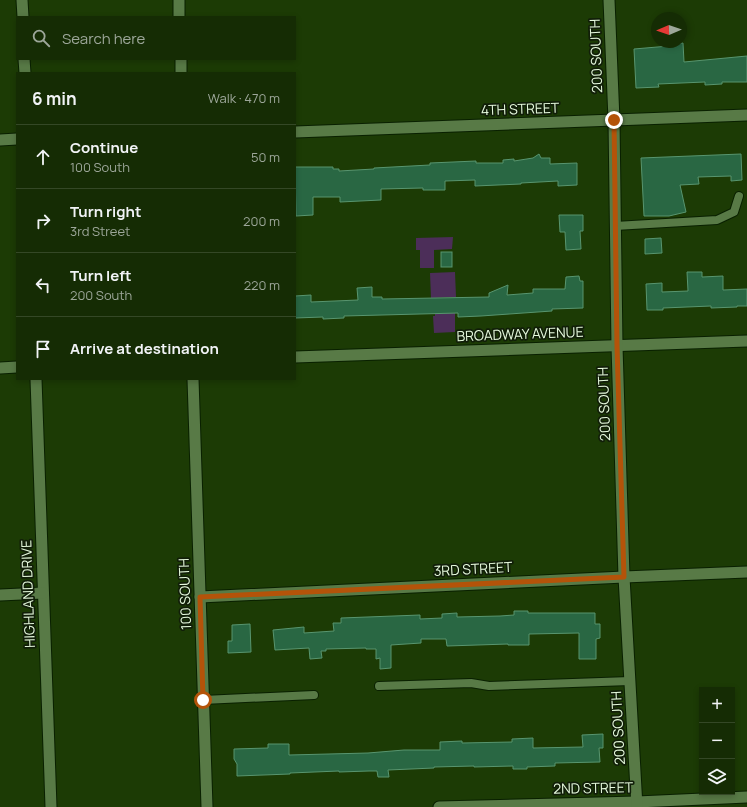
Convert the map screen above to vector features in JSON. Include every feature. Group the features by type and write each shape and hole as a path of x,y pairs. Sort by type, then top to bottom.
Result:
{"street":[{"path":"22,0 22,16"},
{"path":"178,0 179,16"},
{"name":"200 SOUTH","path":"609,0 614,120 617,346 624,577 637,805"},
{"path":"24,60 24,72"},
{"path":"181,60 181,72"},
{"name":"4TH STREET","path":"296,132 747,115"},
{"path":"0,140 16,139"},
{"name":"BROADWAY AVENUE","path":"296,357 747,341"},
{"path":"0,368 16,367"},
{"name":"HIGHLAND DRIVE","path":"36,380 51,807"},
{"name":"100 SOUTH","path":"193,380 207,807"},
{"name":"3RD STREET","path":"200,597 747,572"},
{"path":"0,595 43,593"},
{"name":"2ND STREET","path":"439,807 637,805 747,797"}],"lane":[{"path":"615,226 717,220 734,212 739,196"},
{"path":"379,686 471,683 489,686 630,681"},
{"path":"203,700 314,695"}],"shaded area":[{"path":"453,237 452,249 434,250 434,268 420,268 420,250 416,250 416,238"},
{"path":"455,272 456,297 431,298 430,273"},
{"path":"455,311 455,332 434,333 433,316 435,316 435,314"}],"building":[{"path":"683,48 684,62 747,56 747,82 722,82 722,84 705,85 705,82 658,84 659,87 636,88 634,49"},
{"path":"539,154 541,158 550,158 550,164 577,163 577,185 558,186 558,181 475,186 475,180 445,181 445,190 423,190 423,188 381,189 381,200 340,202 340,197 313,197 313,215 296,216 296,167 333,167 333,169 339,169 339,171 430,165 430,163 476,161 476,163 503,163 503,160 514,159 514,161 533,158"},
{"path":"741,154 742,180 731,181 731,176 698,177 699,184 680,185 686,212 669,216 644,216 641,158"},
{"path":"559,215 583,215 583,231 580,231 581,249 566,250 565,232 560,232"},
{"path":"661,238 662,253 645,254 645,239"},
{"path":"441,252 452,252 452,267 441,267"},
{"path":"687,272 702,272 702,277 723,276 723,290 747,289 747,306 711,308 711,306 647,310 646,284 662,283 662,292 688,291"},
{"path":"579,276 580,281 583,281 583,308 552,309 552,311 458,317 458,313 344,316 344,318 323,319 323,317 296,318 296,296 311,295 311,302 358,300 357,288 372,287 372,297 382,297 382,299 489,297 489,293 508,285 507,295 533,293 533,289 565,289 566,277"},
{"path":"514,611 528,611 528,613 595,613 595,624 600,624 600,638 596,639 596,659 579,659 579,633 529,634 529,645 508,644 447,646 446,639 421,639 421,643 391,645 391,668 380,669 380,658 376,659 376,649 326,649 326,651 321,651 322,658 310,659 309,648 275,650 273,630 304,627 304,633 334,631 333,623 341,623 341,618 420,615 420,619 442,618 442,614 457,613 457,617 500,616 514,615"},
{"path":"250,624 251,652 228,653 228,641 232,641 232,625"},
{"path":"603,734 603,748 599,748 600,762 555,763 555,766 527,767 527,769 513,769 513,766 434,767 388,770 389,777 378,777 377,771 339,771 237,776 237,764 234,759 234,749 268,748 268,744 289,744 289,755 440,750 440,742 512,742 512,739 533,738 533,748 583,747 582,735"}],"route":[{"path":"203,700 200,597 624,577 617,346 614,120"}]}
